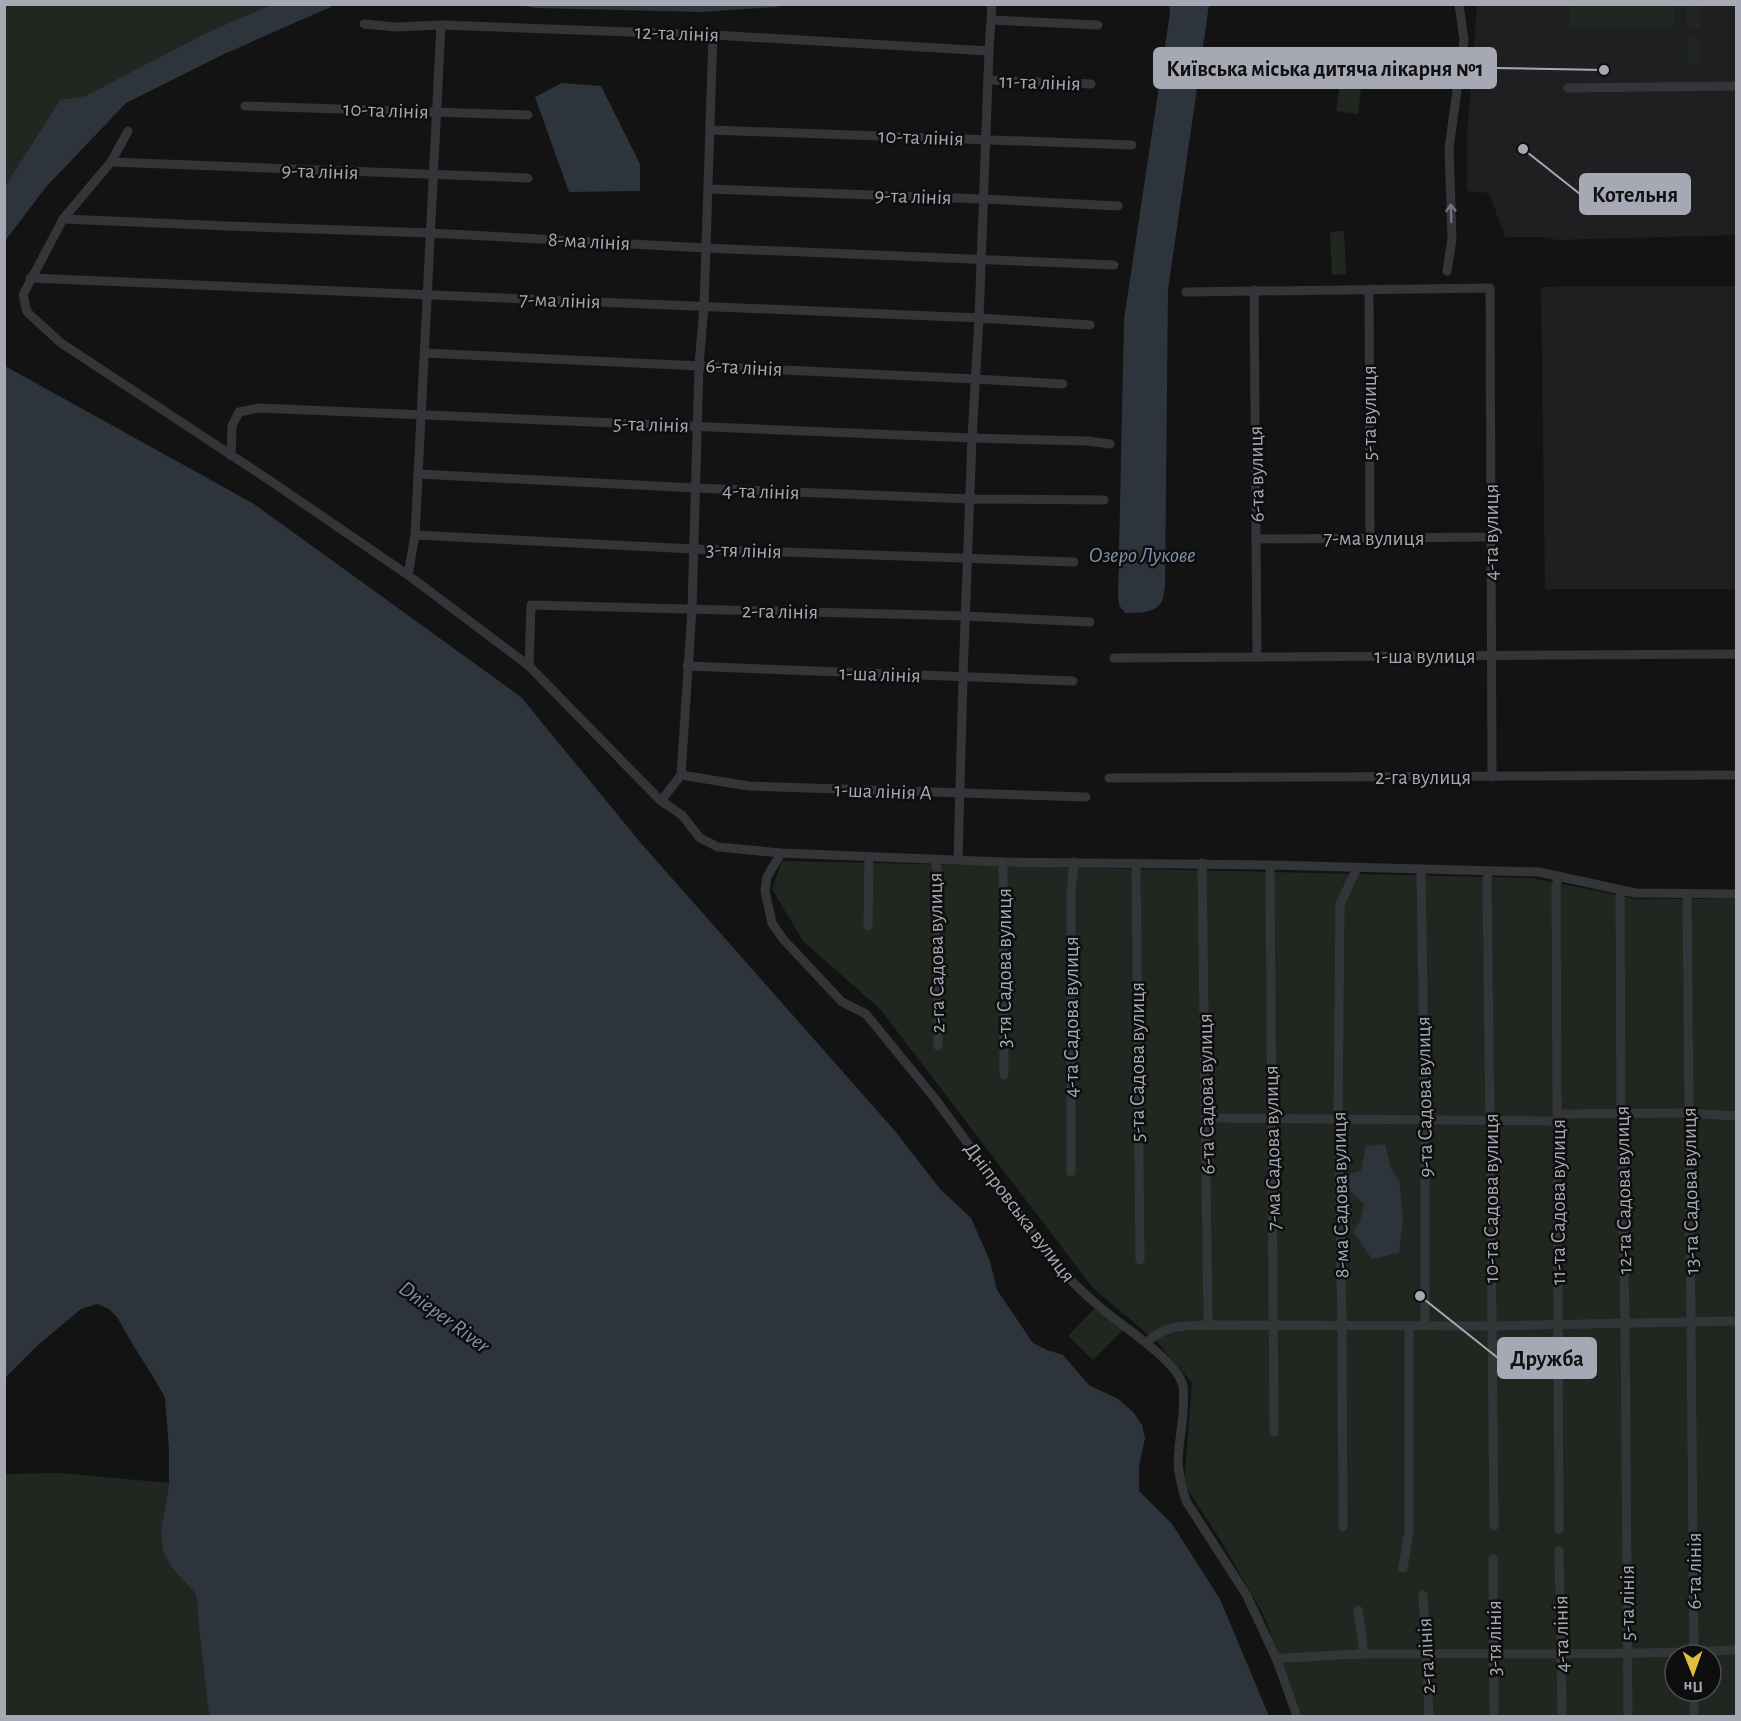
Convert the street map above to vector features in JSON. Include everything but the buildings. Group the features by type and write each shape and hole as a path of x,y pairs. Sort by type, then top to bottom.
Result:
{"street":[{"path":"958,860 972,438 992,4"},
{"path":"1447,271 1452,238 1449,148 1464,40 1459,4"},
{"path":"992,20 1098,26"},
{"name":"12-та лінія","path":"364,24 396,27 441,25 713,34 989,51"},
{"path":"408,575 415,535 441,25"},
{"path":"661,801 681,775 692,609 699,365 704,306 713,34"},
{"name":"11-та лінія","path":"988,80 1091,84"},
{"path":"1568,88 1737,86"},
{"name":"10-та лінія","path":"245,105 528,115"},
{"name":"10-та лінія","path":"711,130 1132,145"},
{"path":"128,131 111,162 63,219 30,278 23,295 27,312 61,343 408,575 529,666 661,801 682,815 700,838 718,847 781,853 1003,862 1202,863 1539,872 1635,893 1737,894"},
{"name":"9-та лінія","path":"111,162 528,178"},
{"name":"9-та лінія","path":"708,189 1118,206"},
{"name":"8-ма лінія","path":"63,219 430,233 705,248 1114,265"},
{"name":"7-ма лінія","path":"30,278 979,318 1090,325"},
{"name":"4-та вулиця","path":"1369,289 1490,288 1492,777"},
{"path":"1186,292 1369,289"},
{"name":"5-та вулиця","path":"1369,289 1370,537"},
{"name":"6-та вулиця","path":"1254,290 1257,657"},
{"name":"6-та лінія","path":"424,352 1063,384"},
{"name":"5-та лінія","path":"231,456 232,426 239,412 259,408 1088,441 1110,444"},
{"name":"4-та лінія","path":"418,474 970,499 1104,500"},
{"name":"3-тя лінія","path":"415,535 694,549 1074,562"},
{"name":"7-ма вулиця","path":"1257,539 1491,537"},
{"name":"2-га лінія","path":"529,666 531,605 965,616 1090,622"},
{"name":"1-ша вулиця","path":"1114,658 1737,654"},
{"name":"1-ша лінія","path":"687,666 1073,681"},
{"name":"1-ша лінія А","path":"681,775 748,786 1086,797"},
{"name":"2-га вулиця","path":"1109,778 1737,775"},
{"name":"Дніпровська вулиця","path":"781,853 767,877 765,891 772,923 783,939 842,1002 866,1014 936,1100 1055,1263 1075,1285 1174,1368 1183,1384 1184,1416 1178,1461 1180,1484 1186,1501 1246,1594 1276,1659 1298,1716"},
{"path":"868,926 869,857"},
{"name":"2-га Садова вулиця","path":"935,859 937,871 938,1046"},
{"name":"3-тя Садова вулиця","path":"1003,862 1004,1075"},
{"name":"4-та Садова вулиця","path":"1071,1172 1071,891 1074,862"},
{"name":"5-та Садова вулиця","path":"1136,863 1140,1260"},
{"name":"6-та Садова вулиця","path":"1202,863 1208,1325"},
{"name":"7-ма Садова вулиця","path":"1270,865 1274,1432"},
{"name":"8-ма Садова вулиця","path":"1343,1527 1338,1119 1340,904 1357,868"},
{"name":"9-та Садова вулиця","path":"1421,869 1425,1325"},
{"name":"10-та Садова вулиця","path":"1488,871 1494,1526"},
{"name":"11-та Садова вулиця","path":"1559,876 1556,885 1559,1529"},
{"name":"12-та Садова вулиця","path":"1620,890 1626,1489"},
{"name":"13-та Садова вулиця","path":"1687,894 1693,1487"},
{"path":"1207,1118 1491,1120 1689,1113 1737,1116"},
{"path":"1146,1343 1170,1327 1208,1325 1491,1326 1737,1321"},
{"path":"1403,1568 1409,1532 1409,1325"},
{"name":"6-та лінія","path":"1693,1487 1694,1643"},
{"name":"5-та лінія","path":"1626,1489 1628,1716"},
{"name":"4-та лінія","path":"1559,1551 1562,1716"},
{"name":"3-тя лінія","path":"1494,1560 1494,1716"},
{"name":"2-га лінія","path":"1423,1595 1429,1716"},
{"path":"1358,1610 1365,1654"},
{"path":"1276,1659 1365,1654 1663,1653"}],"shaded area":[{"path":"4,5 274,5 206,33 85,96 60,100 5,186"},
{"path":"1477,5 1736,5 1736,235 1558,240 1543,237 1505,237 1489,193 1467,191 1467,136"},
{"path":"1570,5 1674,5 1674,28 1570,28"},
{"path":"1687,5 1700,5 1700,28 1687,28"},
{"path":"1687,37 1699,37 1700,64 1688,64"},
{"path":"1341,77 1362,80 1358,114 1336,111"},
{"path":"1344,231 1346,274 1332,275 1330,232"},
{"path":"1736,286 1736,589 1545,589 1541,287"},
{"path":"782,861 1532,878 1637,899 1736,899 1736,1716 1302,1716 1263,1614 1223,1544 1184,1484 1192,1383 1156,1341 1093,1288 881,1010 803,941 772,889"},
{"path":"1096,1307 1123,1330 1093,1360 1068,1336"},
{"path":"60,1473 169,1483 161,1531 172,1568 195,1593 209,1716 5,1716 4,1474"}],"water":[{"path":"274,4 335,5 222,55 126,103 46,187 5,241 5,186 60,100 85,96 206,33"},
{"path":"520,5 786,5 701,12 536,8"},
{"name":"Озеро Лукове","path":"1169,5 1209,5 1168,290 1165,586 1162,601 1155,608 1146,612 1125,613 1119,605 1118,596 1124,319 1170,13"},
{"path":"562,83 601,86 640,164 640,191 569,192 535,97"},
{"name":"Dnieper River","path":"5,366 254,504 521,697 640,842 895,1131 940,1189 971,1218 990,1261 997,1290 1033,1343 1063,1355 1089,1385 1118,1399 1133,1412 1142,1425 1145,1438 1139,1467 1139,1491 1172,1524 1220,1599 1269,1716 209,1716 195,1593 172,1568 163,1550 161,1531 169,1483 165,1398 117,1317 109,1309 97,1304 81,1309 38,1345 5,1378"},
{"path":"1385,1144 1391,1169 1399,1180 1403,1218 1399,1253 1372,1259 1353,1232 1360,1221 1364,1204 1349,1190 1346,1176 1361,1170 1366,1146"}],"place":[{"name":"Київська міська дитяча лікарня №1","path":"1604,70"},
{"name":"Котельня","path":"1523,149"},
{"name":"Дружба","path":"1420,1296"}]}
